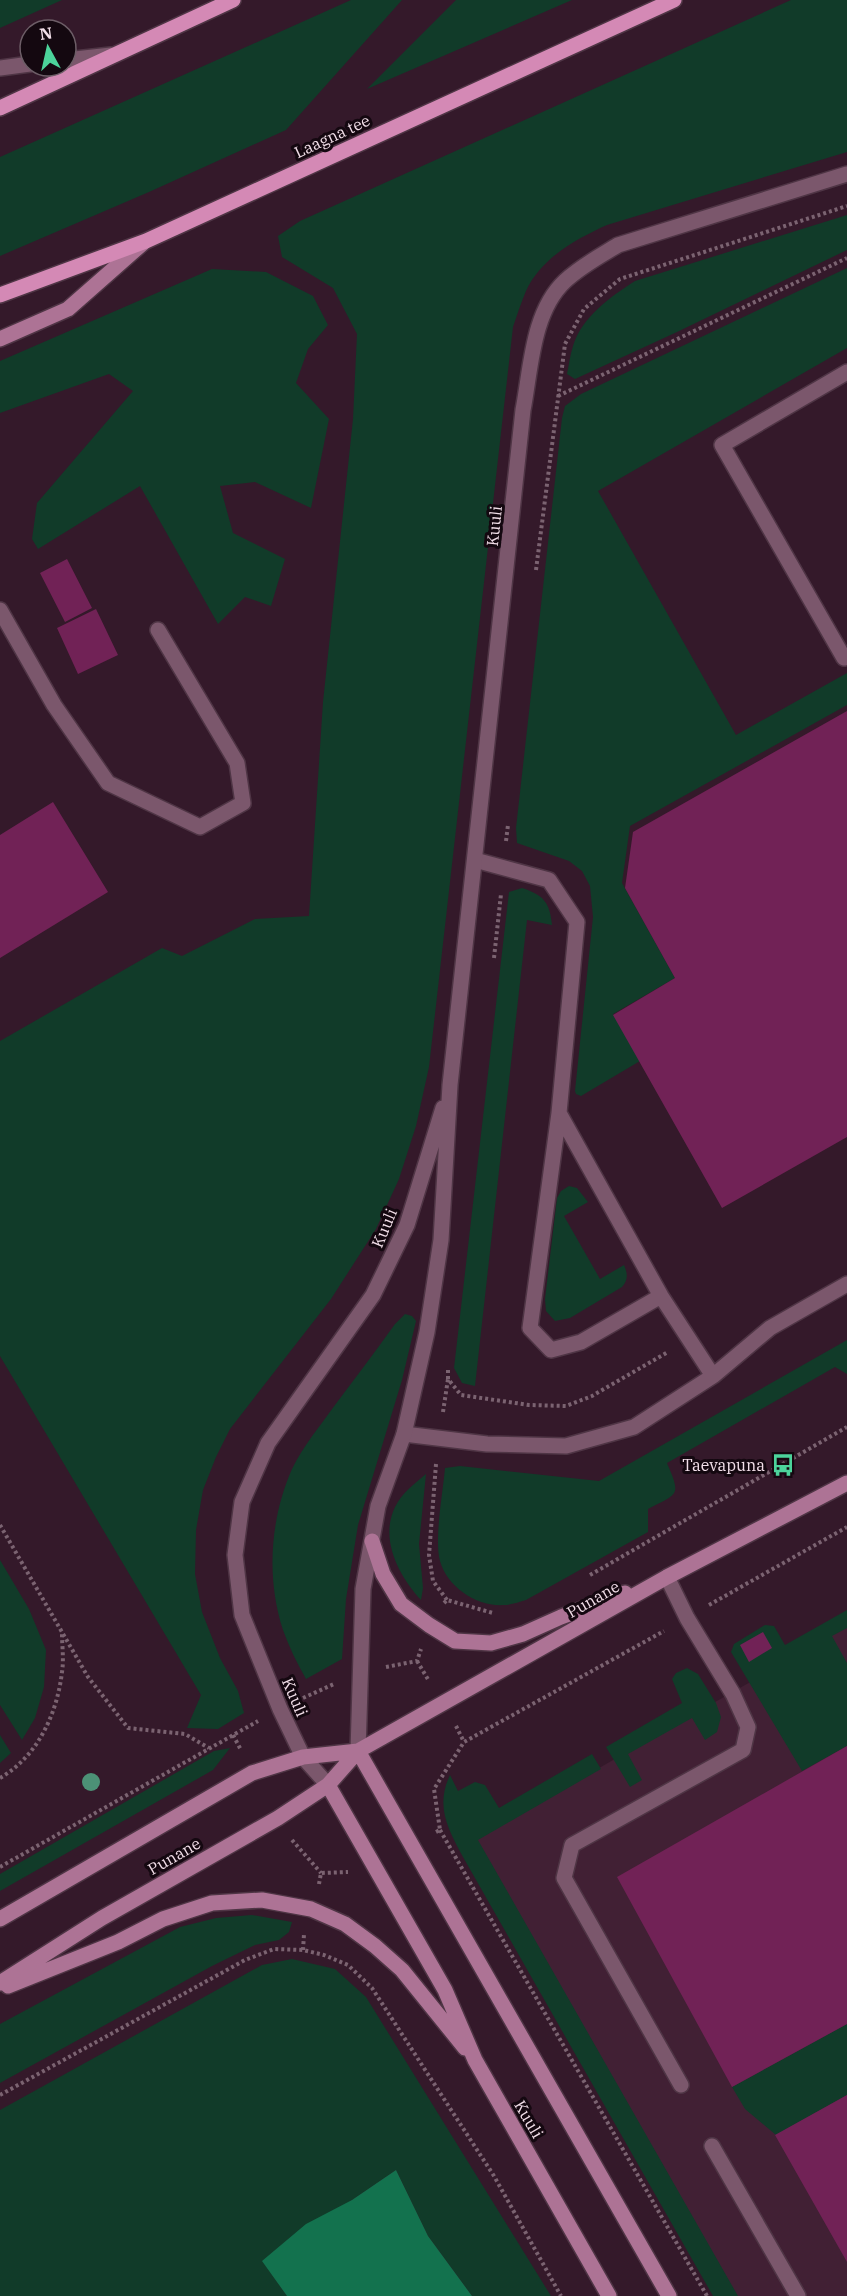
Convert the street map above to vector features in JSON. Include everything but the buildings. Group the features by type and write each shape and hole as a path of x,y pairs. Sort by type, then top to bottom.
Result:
{"main road":[{"path":"0,108 233,0"},
{"name":"Laagna tee","path":"0,295 146,241 674,0"},
{"path":"0,339 68,309 146,241"},
{"name":"Punane","path":"0,1983 102,1918 278,1818 328,1785 358,1751 668,1577 847,1483"},
{"path":"372,1541 382,1574 401,1604 455,1641 491,1643 523,1634 561,1617 668,1577"},
{"name":"Punane","path":"0,1919 252,1773 303,1757 358,1751"},
{"name":"Kuuli","path":"358,1751 669,2296"},
{"name":"Kuuli","path":"328,1785 445,1990 475,2060 609,2296"},
{"path":"0,1989 118,1942 163,1919 212,1903 262,1900 311,1909 345,1924 375,1946 402,1970 475,2060"}],"street":[{"path":"78,59 114,55"},
{"path":"0,68 18,66"},
{"name":"Kuuli","path":"358,1751 363,1589 378,1506 404,1434 427,1332 441,1240 450,1085 523,411 537,335 546,308 563,283 590,262 618,245 847,174"},
{"path":"847,372 722,445 844,658 847,656"},
{"path":"0,610 54,705 108,783 200,826 243,803 237,763 158,630"},
{"path":"475,860 549,880 577,922 559,1113 530,1328 551,1350 581,1342 661,1296"},
{"name":"Kuuli","path":"328,1785 303,1757 280,1709 242,1615 235,1555 242,1502 268,1443 373,1295 407,1225 450,1085"},
{"path":"559,1113 661,1296 713,1376"},
{"path":"404,1434 487,1444 566,1446 634,1427 713,1376 770,1328 847,1284"},
{"path":"668,1577 687,1618 733,1694 748,1727 743,1749 573,1845 564,1878 681,2085"},
{"path":"712,2146 798,2296"}],"path":[{"path":"535,574 565,344 584,309 620,279 847,206"},
{"path":"557,396 847,258"},
{"path":"493,964 509,817"},
{"path":"448,1379 461,1395 529,1405 566,1406 592,1396 689,1340"},
{"path":"447,1600 433,1581 429,1555 435,1470 448,1379 448,1360"},
{"path":"0,1525 88,1677 128,1728 185,1734 210,1748"},
{"path":"707,2296 440,1830 434,1789 464,1742 847,1527"},
{"path":"0,1778 14,1770 42,1738 57,1701 63,1670 62,1633"},
{"path":"411,1845 440,1830"},
{"path":"303,1950 305,1924 321,1873 355,1872 373,1863"},
{"path":"0,2095 245,1960 274,1949 303,1950 324,1955 348,1965 372,1988 494,2176 561,2296"}],"shaded area":[{"path":"0,0 62,0 18,18 0,28"},
{"path":"351,0 402,0 286,130 0,256 0,157"},
{"path":"456,0 572,0 367,89"},
{"path":"791,0 847,0 847,152 607,225 572,243 550,259 533,279 519,309 513,327 429,1067 416,1126 399,1179 376,1229 331,1299 230,1429 203,1490 196,1530 195,1574 202,1612 220,1658 238,1691 244,1713 218,1729 187,1728 201,1695 0,1356 0,1041 162,948 182,956 255,919 309,916 323,702 353,419 357,334 333,288 282,257 278,236 300,221"},
{"path":"847,215 847,250 575,379 567,374 573,346 583,326 607,301 635,281"},
{"path":"847,268 847,348 598,491 736,735 847,673 847,705 630,826 622,883 675,978 613,1014 640,1061 581,1096 575,1091 593,917 590,886 582,871 569,861 517,843 516,828 565,406 581,394"},
{"path":"212,269 266,272 313,296 328,325 308,349 296,383 329,419 311,508 255,482 220,486 233,533 285,559 271,606 245,597 218,624 140,486 38,549 32,539 37,503 133,391 109,374 0,413 0,361"},
{"path":"522,888 541,897 550,911 552,925 527,920 475,1386 462,1383 454,1368 509,892"},
{"path":"569,1186 577,1188 588,1202 564,1216 600,1279 624,1265 627,1277 622,1287 570,1318 555,1321 546,1311 545,1299 557,1198 561,1191"},
{"path":"405,1314 412,1316 416,1321 402,1380 358,1525 346,1599 342,1659 306,1679 283,1630 274,1590 273,1549 279,1508 292,1469 306,1444 395,1324"},
{"path":"847,1340 847,1374 835,1367 667,1463 674,1482 674,1492 666,1500 648,1509 648,1532 526,1600 509,1604 484,1603 464,1594 449,1579 438,1552 445,1468 460,1466 599,1481"},
{"path":"426,1474 419,1544 423,1588 421,1600 399,1569 389,1532 395,1507 401,1497"},
{"path":"0,1560 29,1609 46,1650 44,1687 35,1718 22,1740 0,1705"},
{"path":"847,1610 847,1628 832,1636 847,1663 847,1746 802,1771 731,1652 734,1644 765,1625 774,1626 785,1645"},
{"path":"847,1627 847,2296 737,2296 476,1838"},
{"path":"687,1668 698,1674 716,1703 721,1717 717,1732 705,1740 692,1718 628,1754 642,1780 630,1787 606,1747 682,1703 672,1679 676,1673"},
{"path":"0,1735 11,1753 0,1763"},
{"path":"230,1748 213,1770 0,1891 0,1874 214,1751"},
{"path":"592,1754 601,1769 478,1840 738,2296 713,2296 463,1857 445,1817 444,1797 450,1775 458,1791 475,1782 485,1785 499,1808"},
{"path":"252,1915 292,1922 289,1932 279,1940 255,1945 212,1966 0,2083 0,2024 180,1927 216,1918"},
{"path":"292,1959 335,1969 366,1997 551,2296 472,2296 428,2236 396,2170 263,2261 287,2296 0,2296 0,2110 262,1965"},
{"path":"847,2024 847,2095 776,2135 745,2109 732,2087"},
{"path":"396,2170 428,2236 472,2296 287,2296 262,2261 306,2224 352,2200"}],"place":[{"name":"Taevapuna","path":"783,1465"}]}
